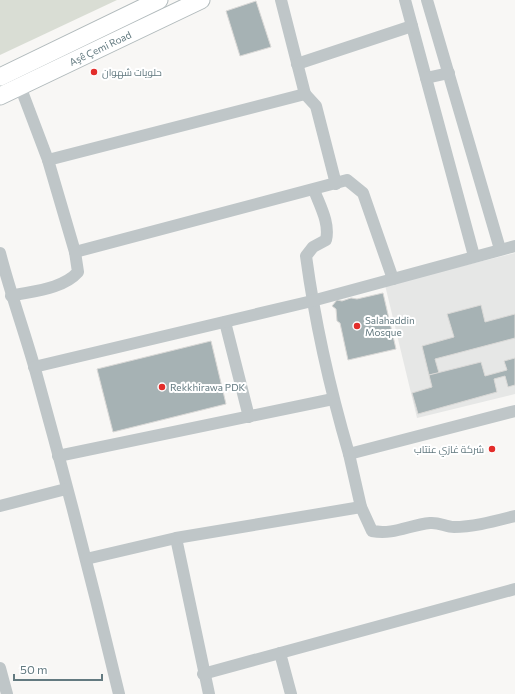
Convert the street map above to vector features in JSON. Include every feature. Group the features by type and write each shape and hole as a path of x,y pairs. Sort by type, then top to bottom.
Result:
{"main road":[{"name":"Aşê Çemi Road","path":"0,77 159,0"},
{"name":"Aşê Çemi Road","path":"0,96 201,0"}],"street":[{"path":"281,0 305,94 316,106 336,184"},
{"path":"405,0 474,256"},
{"path":"427,0 500,249"},
{"path":"297,64 412,26"},
{"path":"426,78 449,73"},
{"path":"11,296 61,284 72,279 78,272 75,252 48,160 20,86"},
{"path":"48,160 305,94"},
{"path":"75,252 314,190 347,180 362,193 393,279"},
{"path":"314,190 327,226 328,233 326,240 313,247 306,256 312,301 333,399 349,454 361,506 372,531 385,533 430,522 441,523 451,527 464,527 515,516"},
{"path":"34,367 312,301 515,246"},
{"path":"0,253 11,296 34,367 86,559 119,694"},
{"path":"225,322 249,417"},
{"path":"58,456 333,399"},
{"path":"349,454 515,411"},
{"path":"0,506 66,489"},
{"path":"86,559 176,538 361,506"},
{"path":"176,538 203,674 209,694"},
{"path":"203,674 515,590"},
{"path":"280,653 291,694"},
{"path":"0,668 8,694"}],"shaded area":[{"path":"0,0 117,0 0,55"},
{"path":"515,253 515,394 417,418 385,285"}],"building":[{"path":"256,1 271,47 240,56 226,11"},
{"path":"383,293 396,349 348,360 340,323 337,321 336,309 332,306 337,300 342,301 351,298 357,299"},
{"path":"481,305 485,322 515,314 515,338 435,359 439,373 429,375 422,346 454,337 447,314"},
{"name":"Rekkhirawa PDK","path":"211,341 226,404 113,432 97,369"},
{"path":"515,358 515,385 508,387 505,376 494,379 497,392 418,414 412,393 432,387 429,375 481,362 485,376 507,370 504,361"}],"place":[{"name":"حلويات شهوان","path":"94,72"},
{"name":"Salahaddin Mosque","path":"357,326"},
{"name":"Rekkhirawa PDK","path":"162,387"},
{"name":"شركة غازي عنتاب","path":"492,449"}]}
